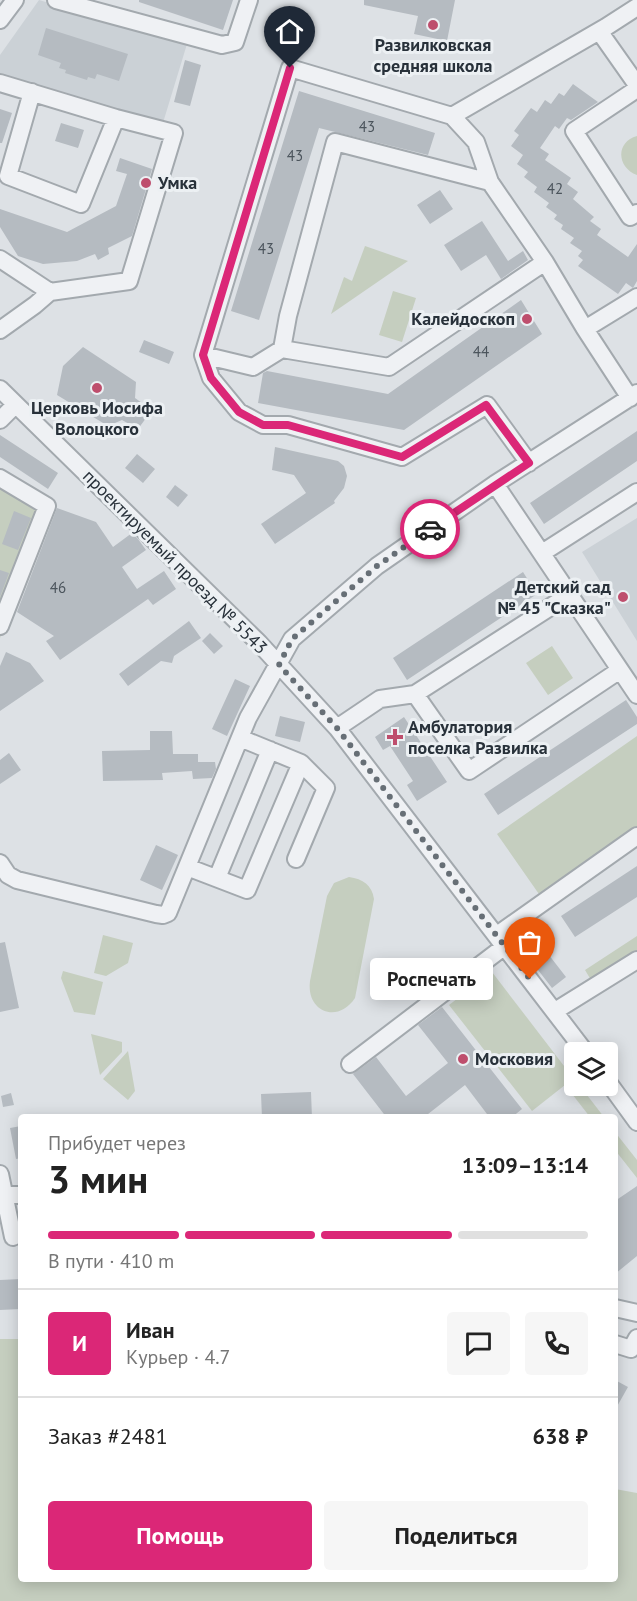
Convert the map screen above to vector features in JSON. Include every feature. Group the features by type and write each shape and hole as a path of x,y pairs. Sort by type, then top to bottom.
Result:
{"street":[{"path":"0,20 15,0"},
{"path":"56,0 222,45 235,42 249,0"},
{"path":"452,116 637,7"},
{"path":"599,31 637,87 574,131 630,217 637,213"},
{"path":"0,863 12,878 163,915 168,913 248,718 292,639 377,566 495,484 529,463 633,395 585,329 545,262 490,182 476,141 452,116 290,68 203,355 211,378 239,412 263,425 288,425 402,457 486,405 529,463"},
{"path":"0,83 174,133 129,280 50,292 0,330"},
{"path":"32,92 8,176 81,204 116,118"},
{"path":"282,349 288,316 335,142 490,182"},
{"path":"0,259 50,292"},
{"path":"203,355 253,367 282,349 389,368 545,262"},
{"path":"585,329 637,297"},
{"name":"проектируемый проезд № 5543","path":"0,389 259,643 337,728 578,1042"},
{"path":"0,420 15,405"},
{"path":"0,478 47,506 0,626"},
{"path":"495,484 637,695"},
{"path":"542,554 637,492"},
{"path":"337,728 380,699 415,694 570,595"},
{"path":"415,694 469,771 620,670"},
{"path":"240,738 301,763 326,788 296,859"},
{"path":"217,878 270,750"},
{"path":"187,867 247,890 301,763"},
{"path":"350,1064 501,941 637,836"},
{"path":"555,1011 637,960"},
{"path":"618,1096 637,1122"},
{"path":"0,1174 13,1195 11,1237"},
{"path":"618,1309 637,1313"},
{"path":"618,1345 631,1349 637,1338"}],"shaded area":[{"path":"39,0 187,44 162,126 0,76 0,55"},
{"name":"Детский сад № 45 \"Сказка\"","path":"637,518 637,641 582,552"}],"green space":[{"path":"637,136 637,175 625,167 621,155 625,144"},
{"path":"365,246 408,261 331,314 344,277 352,281"},
{"path":"393,291 416,298 402,342 379,335"},
{"path":"0,489 49,509 0,638"},
{"path":"552,646 573,678 548,695 526,663"},
{"path":"637,736 637,830 541,897 497,834"},
{"path":"349,877 366,883 374,899 355,998 340,1011 325,1011 313,1000 310,981 327,896 334,883"},
{"path":"103,935 133,943 128,963 106,976 94,973"},
{"path":"637,936 637,957 594,985 585,970"},
{"path":"63,971 103,982 95,1015 74,1012 61,978"},
{"path":"492,972 564,1066 564,1086 532,1111 449,1005"},
{"path":"91,1034 122,1042 122,1052 100,1075"},
{"path":"128,1051 135,1091 128,1100 103,1079"},
{"path":"574,1096 588,1096 602,1114 588,1114"},
{"path":"618,1136 637,1160 637,1178 618,1154"},
{"path":"0,1339 18,1339 18,1582 618,1582 618,1490 637,1493 637,1601 0,1601"}],"building":[{"path":"139,0 233,0 223,30 139,2"},
{"name":"Развилковская средняя школа","path":"364,0 455,0 447,41 414,34 418,16 364,5"},
{"path":"46,28 128,54 119,81 97,74 95,79 88,77 87,80 65,73 66,70 59,68 61,63 38,55"},
{"path":"185,60 201,65 190,106 174,102"},
{"path":"573,84 598,102 571,120 567,118 559,129 555,126 540,148 549,154 545,160 571,178 567,184 578,192 573,199 594,217 590,221 601,229 597,235 628,257 637,244 637,281 633,288 626,283 618,294 578,266 583,260 578,256 582,251 570,243 574,238 561,229 563,225 554,219 557,215 546,207 549,203 534,192 537,187 524,177 528,172 517,164 523,155 511,146 519,135 514,131 531,108 537,112 545,100 551,104 559,93 564,96"},
{"path":"299,91 435,133 428,155 319,128 259,320 231,311"},
{"path":"0,109 12,113 2,143 0,143"},
{"path":"61,123 84,130 78,148 55,141"},
{"path":"120,158 152,169 132,236 108,248 109,254 98,260 95,254 77,261 43,264 18,256 0,227 0,209 67,232 116,206 127,174 116,171"},
{"path":"440,190 453,209 430,224 417,205"},
{"path":"482,221 508,261 523,251 528,260 501,279 486,255 461,271 444,245"},
{"path":"521,300 542,334 404,430 258,403 263,373 267,371 388,394"},
{"path":"144,340 174,352 169,364 139,352"},
{"name":"Церковь Иосифа Волоцкого","path":"83,347 136,382 135,398 152,410 138,429 122,420 108,426 57,395 63,366"},
{"path":"637,431 637,461 544,524 530,503"},
{"path":"0,435 58,473 48,489 0,457"},
{"path":"275,447 338,461 344,466 347,476 344,488 334,501 335,503 275,544 261,524 306,493 294,475 272,470"},
{"path":"137,454 155,469 143,483 125,468"},
{"path":"175,485 188,495 178,507 166,497"},
{"path":"57,508 96,522 113,547 132,533 138,539 146,550 122,567 137,589 164,571 176,589 153,605 148,599 60,660 46,641 54,636 17,612"},
{"path":"14,511 31,518 18,550 2,544"},
{"path":"0,570 9,573 0,597"},
{"path":"523,572 537,594 407,680 393,658"},
{"path":"189,621 201,638 174,656 172,663 161,661 128,686 119,674"},
{"path":"210,633 223,646 214,654 202,641"},
{"path":"6,652 30,663 44,681 0,711 0,666"},
{"path":"235,679 250,686 227,736 212,729"},
{"path":"626,700 637,717 637,724 498,815 484,794"},
{"path":"280,716 305,722 300,742 275,736"},
{"path":"404,717 447,782 417,801 407,785 413,781 390,746 383,750 375,737"},
{"path":"150,731 172,731 173,754 198,754 198,762 215,762 216,769 212,778 193,779 192,771 162,773 163,780 103,781 102,751 150,750"},
{"path":"9,753 21,770 0,784 0,760"},
{"path":"156,845 178,855 162,890 140,880"},
{"path":"637,866 637,897 575,937 561,916"},
{"path":"535,937 566,977 552,988 521,948"},
{"path":"5,942 19,1008 0,1012 0,943"},
{"name":"Московия","path":"442,1007 522,1109 516,1114 487,1114 465,1085 428,1114 384,1114 353,1074 376,1057 406,1096 448,1063 418,1025"},
{"path":"311,1092 312,1114 262,1114 261,1094"},
{"path":"11,1093 14,1105 3,1107 1,1096"},
{"path":"18,1127 18,1159 16,1159 10,1128"},
{"path":"637,1186 637,1256 618,1272 618,1199"},
{"path":"18,1279 18,1309 0,1310 0,1280"},
{"path":"618,1382 628,1387 618,1405"}],"way so far":[{"path":"430,529 377,566 292,639 279,665 337,728 530,979"}],"place":[{"name":"Развилковская средняя школа","path":"433,25"},
{"name":"Умка","path":"146,183"},
{"name":"Калейдоскоп","path":"527,319"},
{"name":"Церковь Иосифа Волоцкого","path":"97,388"},
{"name":"Детский сад № 45 \"Сказка\"","path":"623,597"},
{"name":"Амбулатория поселка Развилка","path":"395,737"},
{"name":"Роспечать","path":"530,979"},
{"name":"Московия","path":"463,1059"}],"route":[{"path":"290,68 203,355 211,378 239,412 263,425 288,425 402,457 486,405 529,463 430,529"}]}
